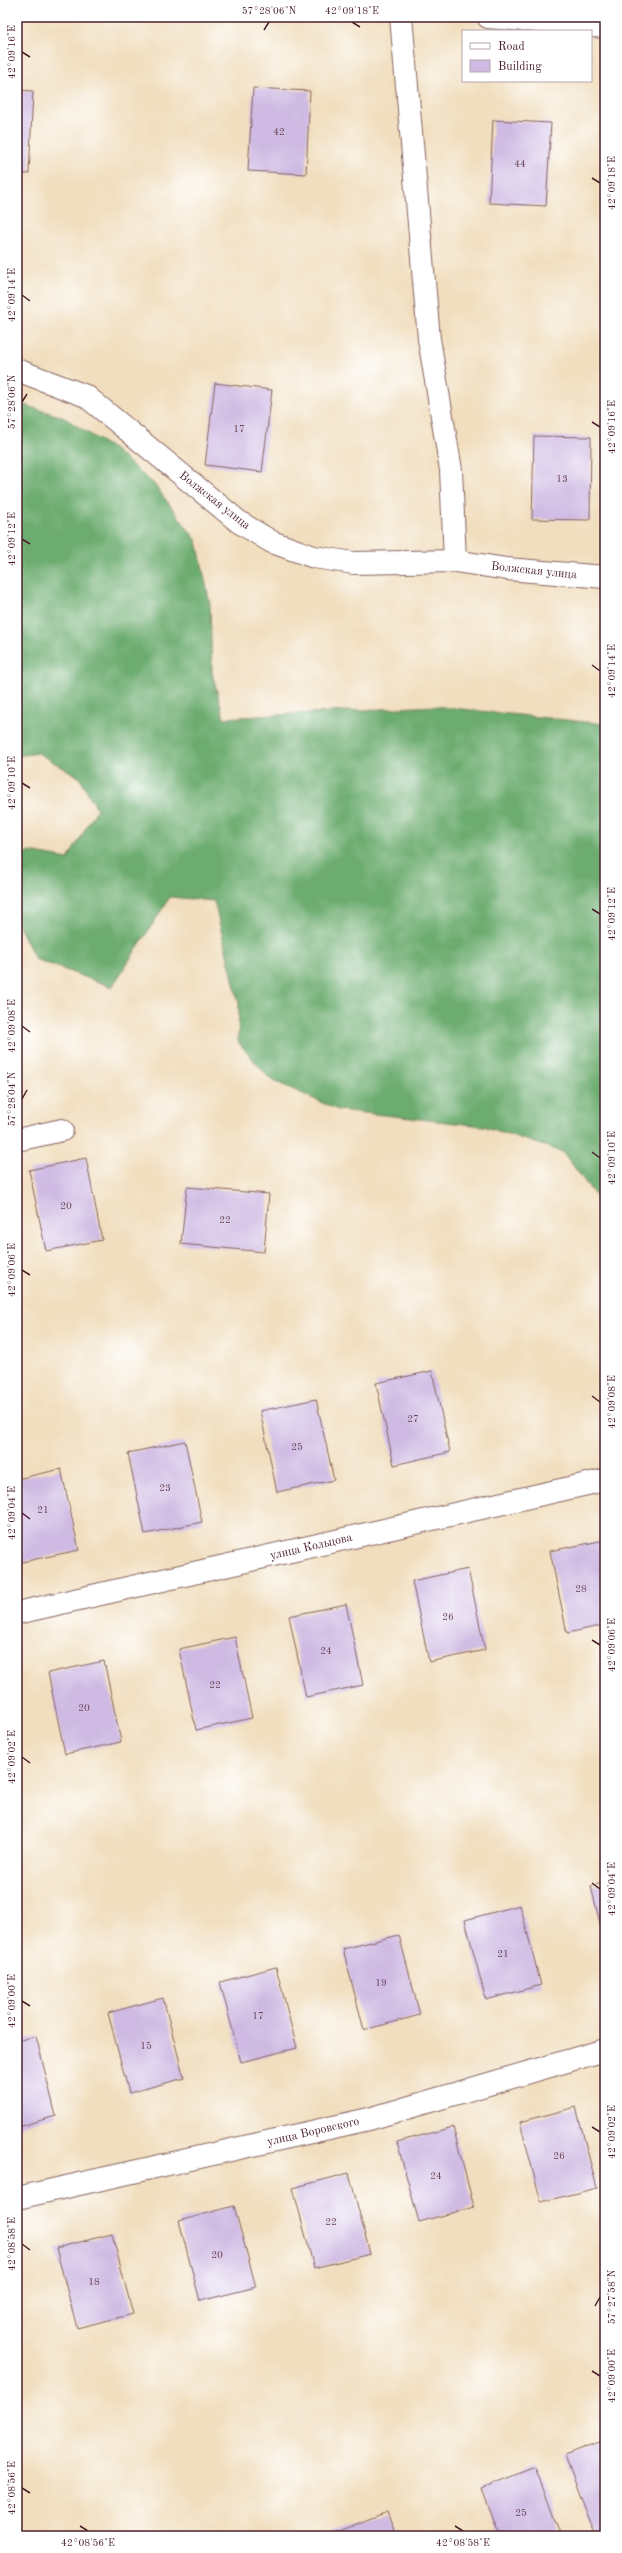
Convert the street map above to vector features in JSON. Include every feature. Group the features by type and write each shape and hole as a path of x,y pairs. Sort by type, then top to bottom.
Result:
{"street":[{"path":"402,17 429,339 451,470 455,561"},
{"path":"488,17 605,27"},
{"name":"Волжская улица","path":"17,370 86,396 239,522 272,542 314,557 354,563 455,561 508,569 605,577"},
{"path":"17,1140 62,1130"},
{"name":"улица Кольцова","path":"17,1613 605,1480"},
{"name":"улица Воровского","path":"17,2198 369,2119 605,2050"}],"green space":[{"path":"17,403 63,417 113,449 154,484 197,541 210,604 212,673 224,718 433,706 605,724 605,1209 563,1152 483,1126 338,1110 270,1079 238,1042 239,1004 214,901 170,897 112,987 35,959 17,922 17,855 30,852 68,859 97,809 79,777 38,753 17,756"}],"building":[{"path":"253,88 310,91 306,174 248,171"},
{"path":"17,90 33,91 29,174 17,173"},
{"path":"493,120 551,123 546,206 489,203"},
{"path":"215,383 272,390 262,472 205,465"},
{"path":"534,436 591,437 590,520 532,519"},
{"path":"86,1158 102,1240 46,1251 29,1170"},
{"path":"187,1187 269,1194 264,1252 181,1244"},
{"path":"432,1371 450,1452 394,1465 376,1383"},
{"path":"316,1399 334,1480 277,1492 260,1411"},
{"path":"185,1441 202,1522 145,1534 128,1453"},
{"path":"61,1469 79,1550 22,1562 17,1539 17,1479"},
{"path":"605,1540 605,1625 567,1633 550,1551"},
{"path":"468,1569 485,1650 429,1662 412,1581"},
{"path":"346,1604 363,1685 306,1697 289,1616"},
{"path":"235,1637 252,1718 196,1730 179,1649"},
{"path":"104,1661 121,1742 65,1754 48,1673"},
{"path":"605,1882 605,1940 604,1940 591,1886"},
{"path":"520,1905 541,1985 486,2000 465,1920"},
{"path":"399,1935 420,2015 364,2030 343,1949"},
{"path":"276,1967 297,2048 241,2062 220,1982"},
{"path":"163,1998 184,2078 129,2093 108,2013"},
{"path":"36,2036 56,2116 17,2127 17,2041"},
{"path":"576,2107 597,2188 541,2202 520,2122"},
{"path":"453,2127 474,2207 419,2222 397,2142"},
{"path":"349,2173 370,2254 314,2268 293,2188"},
{"path":"234,2206 256,2287 200,2301 179,2221"},
{"path":"112,2234 133,2314 77,2328 56,2248"},
{"path":"17,2340 22,2358 17,2359"},
{"path":"605,2440 605,2529 595,2533 565,2455"},
{"path":"535,2467 561,2536 500,2536 482,2488"},
{"path":"387,2512 396,2536 335,2536 333,2533"}]}
